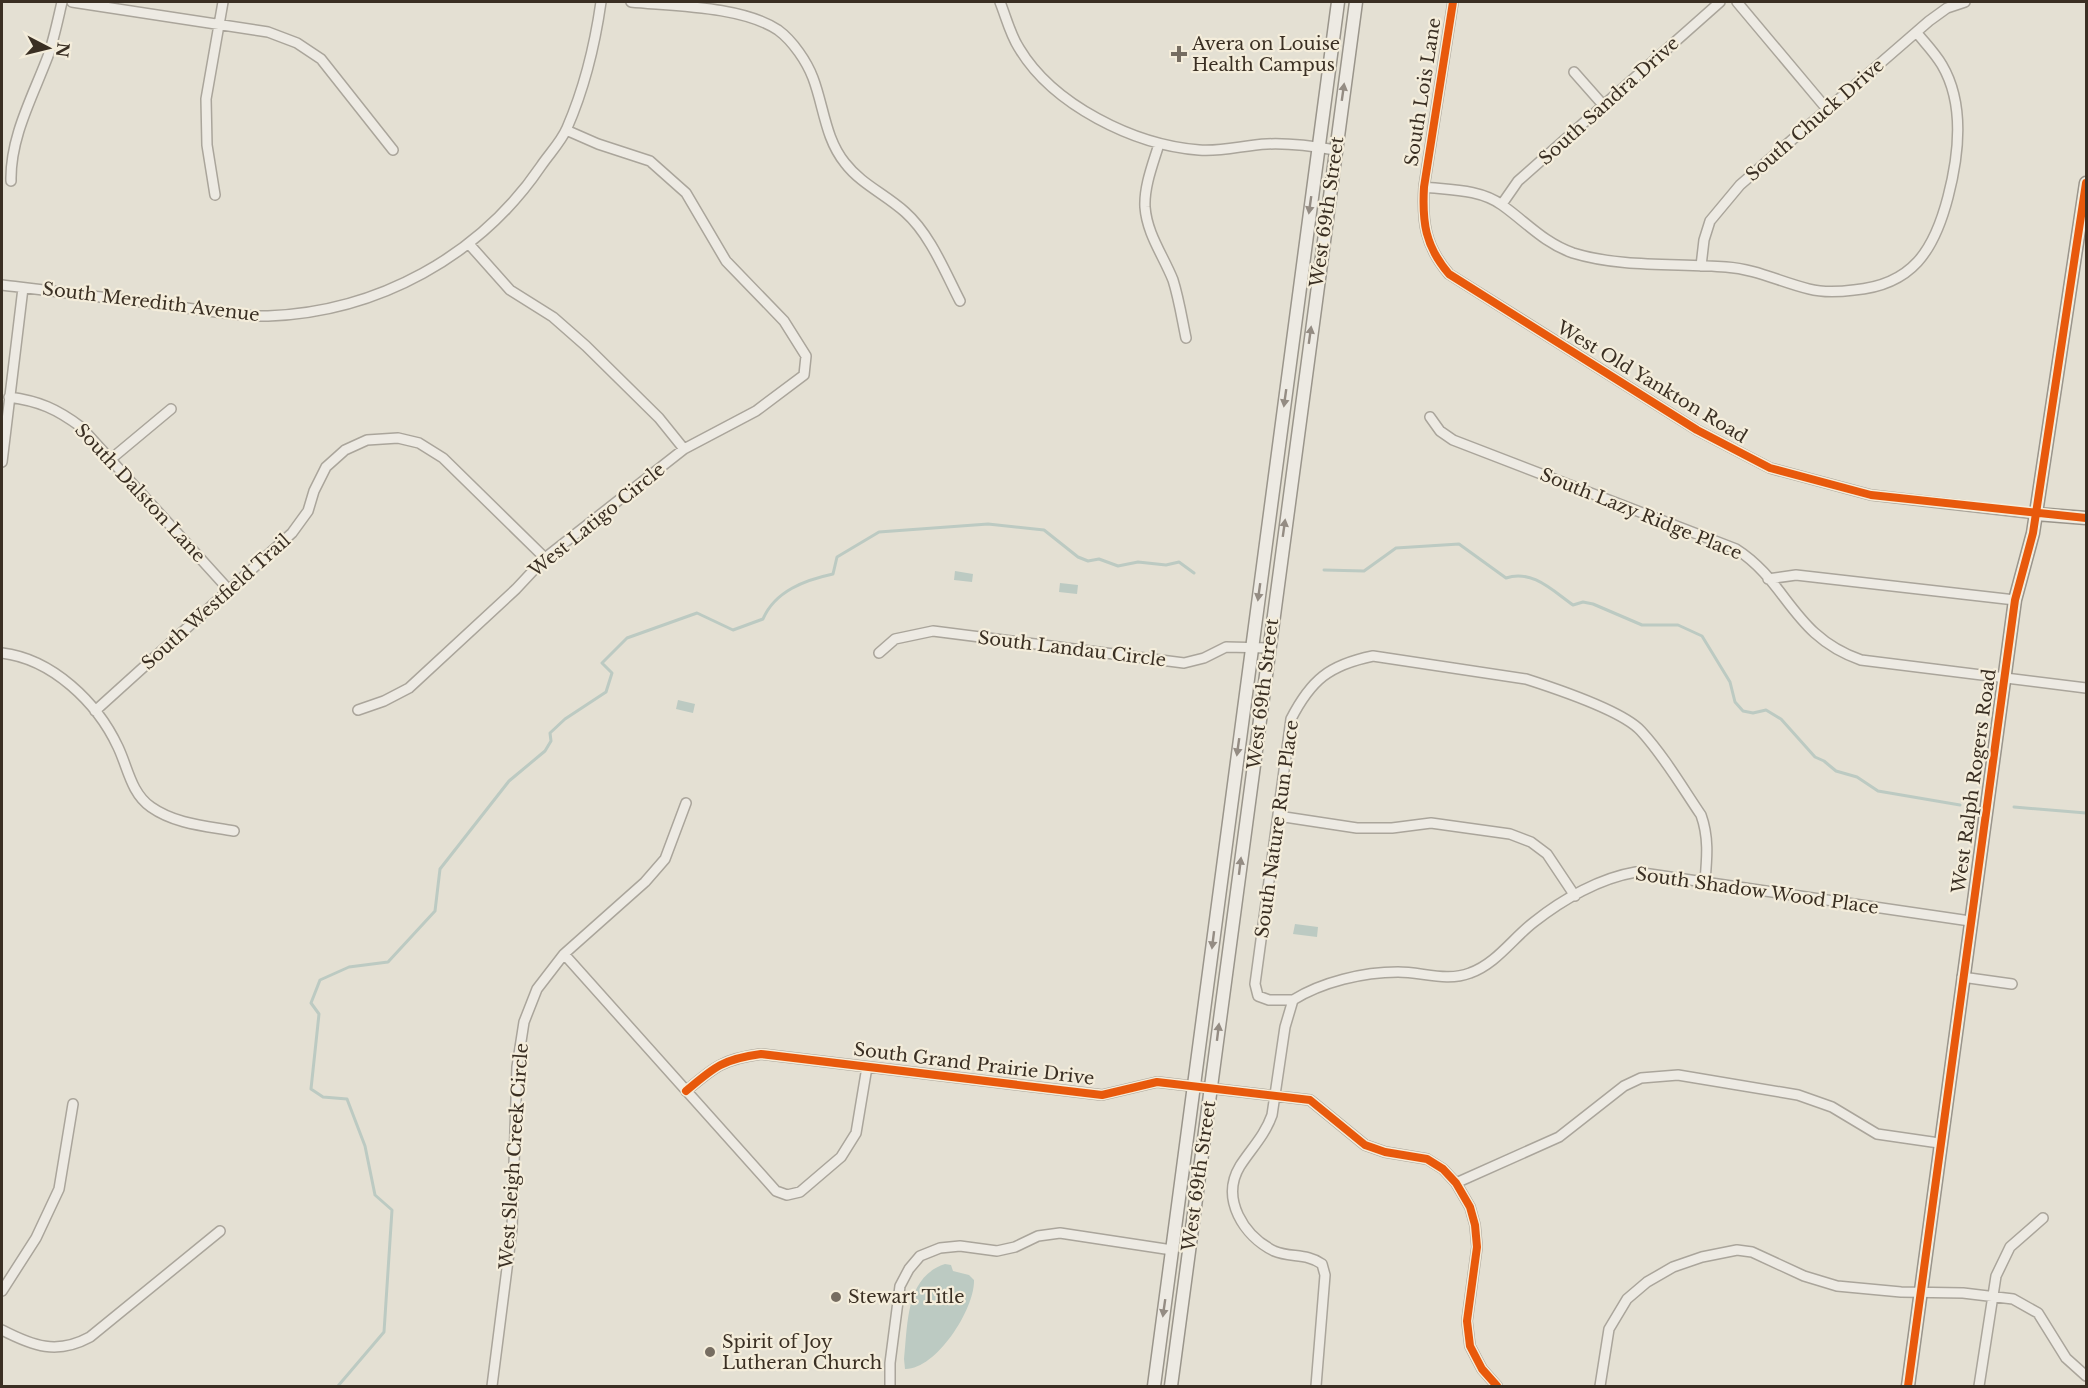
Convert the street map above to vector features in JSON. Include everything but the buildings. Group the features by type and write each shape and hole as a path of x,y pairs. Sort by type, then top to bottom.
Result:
{"main road":[{"name":"West 69th Street","path":"1154,1386 1229,807 1338,2"},
{"name":"West 69th Street","path":"1171,1386 1356,2"},
{"name":"West Ralph Rogers Road","path":"1908,1386 2014,600 2036,514 2086,183"},
{"name":"West Old Yankton Road","path":"2036,514 2086,518"},
{"path":"1229,807 1248,809"},
{"path":"1172,1251 1189,1252"}],"street":[{"path":"11,181 11,163 16,141 49,52 62,2"},
{"path":"72,2 268,32 297,44 321,58 393,150"},
{"path":"214,195 207,146 206,99 223,2"},
{"name":"South Meredith Avenue","path":"2,285 267,316 346,304 392,290 423,275 469,244 525,190 566,130 593,46 601,2"},
{"path":"631,2 712,6 747,17 778,31 798,51 813,77 832,143 845,164 867,186 906,212 933,248 960,301"},
{"path":"1000,2 1018,46 1050,87 1091,115 1159,144 1200,150 1265,144 1335,150"},
{"name":"South Lois Lane","path":"1424,187 1453,2"},
{"name":"South Sandra Drive","path":"1502,204 1518,181 1720,2"},
{"path":"1737,2 1826,108"},
{"name":"South Chuck Drive","path":"1701,266 1704,240 1710,221 1740,184 1826,108 1947,8 1965,2"},
{"path":"1424,187 1472,192 1502,204 1534,233 1573,253 1651,264 1748,270 1811,290 1833,292 1885,285 1906,275 1921,259 1939,228 1947,202 1956,153 1958,115 1955,96 1942,64 1917,33"},
{"path":"1574,72 1604,106"},
{"name":"West Latigo Circle","path":"358,710 384,701 409,688 516,589 545,558 684,449 756,411 804,375 806,356 784,321 726,261 687,193 650,161 597,144 566,130"},
{"path":"1159,144 1146,188 1145,206 1149,230 1178,298 1186,338"},
{"name":"West Old Yankton Road","path":"1424,187 1422,217 1428,239 1437,260 1449,274 1732,450 1770,468 1871,495 2036,514"},
{"path":"469,244 510,290 553,317 586,346 659,418 684,449"},
{"path":"2,462 23,288"},
{"name":"South Dalston Lane","path":"9,397 35,400 55,408 81,427 229,590"},
{"path":"111,459 171,409"},
{"name":"South Lazy Ridge Place","path":"1430,417 1440,431 1453,440 1736,549 1752,559 1806,627 1839,652 1861,660 2086,688"},
{"name":"South Westfield Trail","path":"95,711 292,532 308,511 314,491 326,467 345,450 367,440 398,438 419,443 442,458 545,558"},
{"path":"1768,579 1796,575 2014,600"},
{"name":"South Landau Circle","path":"879,653 895,639 933,631 1184,663 1204,658 1226,647 1269,648"},
{"path":"2,653 20,655 56,673 95,711 119,749 138,795 149,806 179,821 234,831"},
{"name":"South Nature Run Place","path":"1293,1000 1269,1000 1258,996 1255,984 1291,719 1305,692 1324,674 1350,661 1373,656 1526,680 1550,687 1624,719 1640,729 1701,815 1706,830 1707,846 1705,881"},
{"name":"West Sleigh Creek Circle","path":"492,1386 512,1229 517,1067 524,1022 537,989 564,954 645,882 665,859 686,803"},
{"path":"1278,816 1357,828 1392,828 1431,823 1510,834 1531,842 1547,854 1575,896"},
{"name":"South Shadow Wood Place","path":"1293,1000 1311,989 1376,974 1398,972 1451,978 1471,973 1489,963 1535,921 1575,896 1600,881 1636,873 1705,881 1970,921"},
{"path":"564,954 776,1191 787,1195 800,1192 841,1157 851,1141 860,1117 867,1067"},
{"path":"1962,977 2012,984"},
{"path":"1293,1000 1285,1027 1268,1128 1238,1169 1233,1192 1236,1210 1243,1227 1260,1242 1277,1252 1312,1257 1322,1264 1325,1275 1316,1386"},
{"name":"South Grand Prairie Drive","path":"686,1091 715,1066 736,1058 761,1054 1102,1095 1157,1082 1310,1100 1365,1145 1385,1152 1426,1159 1443,1169 1456,1183 1470,1207 1475,1225 1477,1247 1467,1321 1470,1346 1482,1369 1497,1386"},
{"path":"1456,1183 1559,1137 1624,1086 1641,1078 1669,1075 1798,1095 1832,1107 1877,1134 1939,1143"},
{"path":"2,1291 36,1238 59,1189 74,1104"},
{"path":"1979,1386 1991,1296 1996,1276 2010,1247 2043,1218"},
{"path":"2,1330 34,1345 73,1346 90,1337 220,1231"},
{"path":"890,1386 890,1363 900,1286 909,1269 920,1256 940,1248 960,1246 997,1251 1015,1247 1038,1236 1059,1233 1172,1251"},
{"path":"1600,1386 1609,1329 1627,1299 1647,1282 1673,1267 1702,1257 1737,1250 1752,1252 1818,1282 1837,1286 2013,1299 2038,1313 2066,1358 2086,1376"}],"shaded area":[{"path":"955,571 973,574 972,582 954,580"},
{"path":"1060,583 1078,585 1077,594 1059,592"},
{"path":"678,700 695,704 693,713 676,709"},
{"path":"1295,924 1318,927 1317,937 1293,934"},
{"path":"945,1264 951,1265 953,1271 969,1275 974,1280 968,1306 952,1336 941,1349 917,1367 905,1369 904,1359 911,1304 922,1280 932,1270"}],"waterway":[{"path":"338,1386 384,1332 392,1210 375,1195 365,1146 347,1099 323,1097 311,1089 319,1014 311,1003 320,980 349,967 388,962 435,911 440,869 509,781 545,751 551,741 550,733 565,719 606,692 612,673 602,663 627,638 697,613 733,630 763,619 768,609 783,594 802,583 833,574 837,557 879,532 988,524 1044,530 1078,557 1088,561 1099,559 1118,566 1138,562 1166,565 1179,562 1194,573"},
{"path":"1324,570 1364,571 1396,548 1459,544 1506,578 1525,576 1533,579 1573,605 1583,602 1593,604 1642,625 1678,625 1702,636 1730,682 1735,702 1743,711 1753,713 1766,710 1781,719 1815,757 1836,771 1857,777 1878,791 1960,805"},
{"path":"2014,807 2086,813"}],"cycle path":[{"path":"1453,2 1424,187 1427,233 1435,254 1449,274 1697,430 1770,468 1871,495 2086,518"},
{"path":"1908,1386 2015,600 2033,533 2086,183"},
{"path":"686,1091 720,1065 761,1054 1102,1095 1157,1082 1310,1100 1365,1145 1385,1152 1427,1159 1443,1169 1456,1183 1470,1207 1475,1225 1477,1247 1467,1321 1470,1346 1482,1369 1497,1386"}],"place":[{"name":"Avera on Louise Health Campus","path":"1179,54"},
{"name":"Stewart Title","path":"836,1297"},
{"name":"Spirit of Joy Lutheran Church","path":"710,1352"}]}
